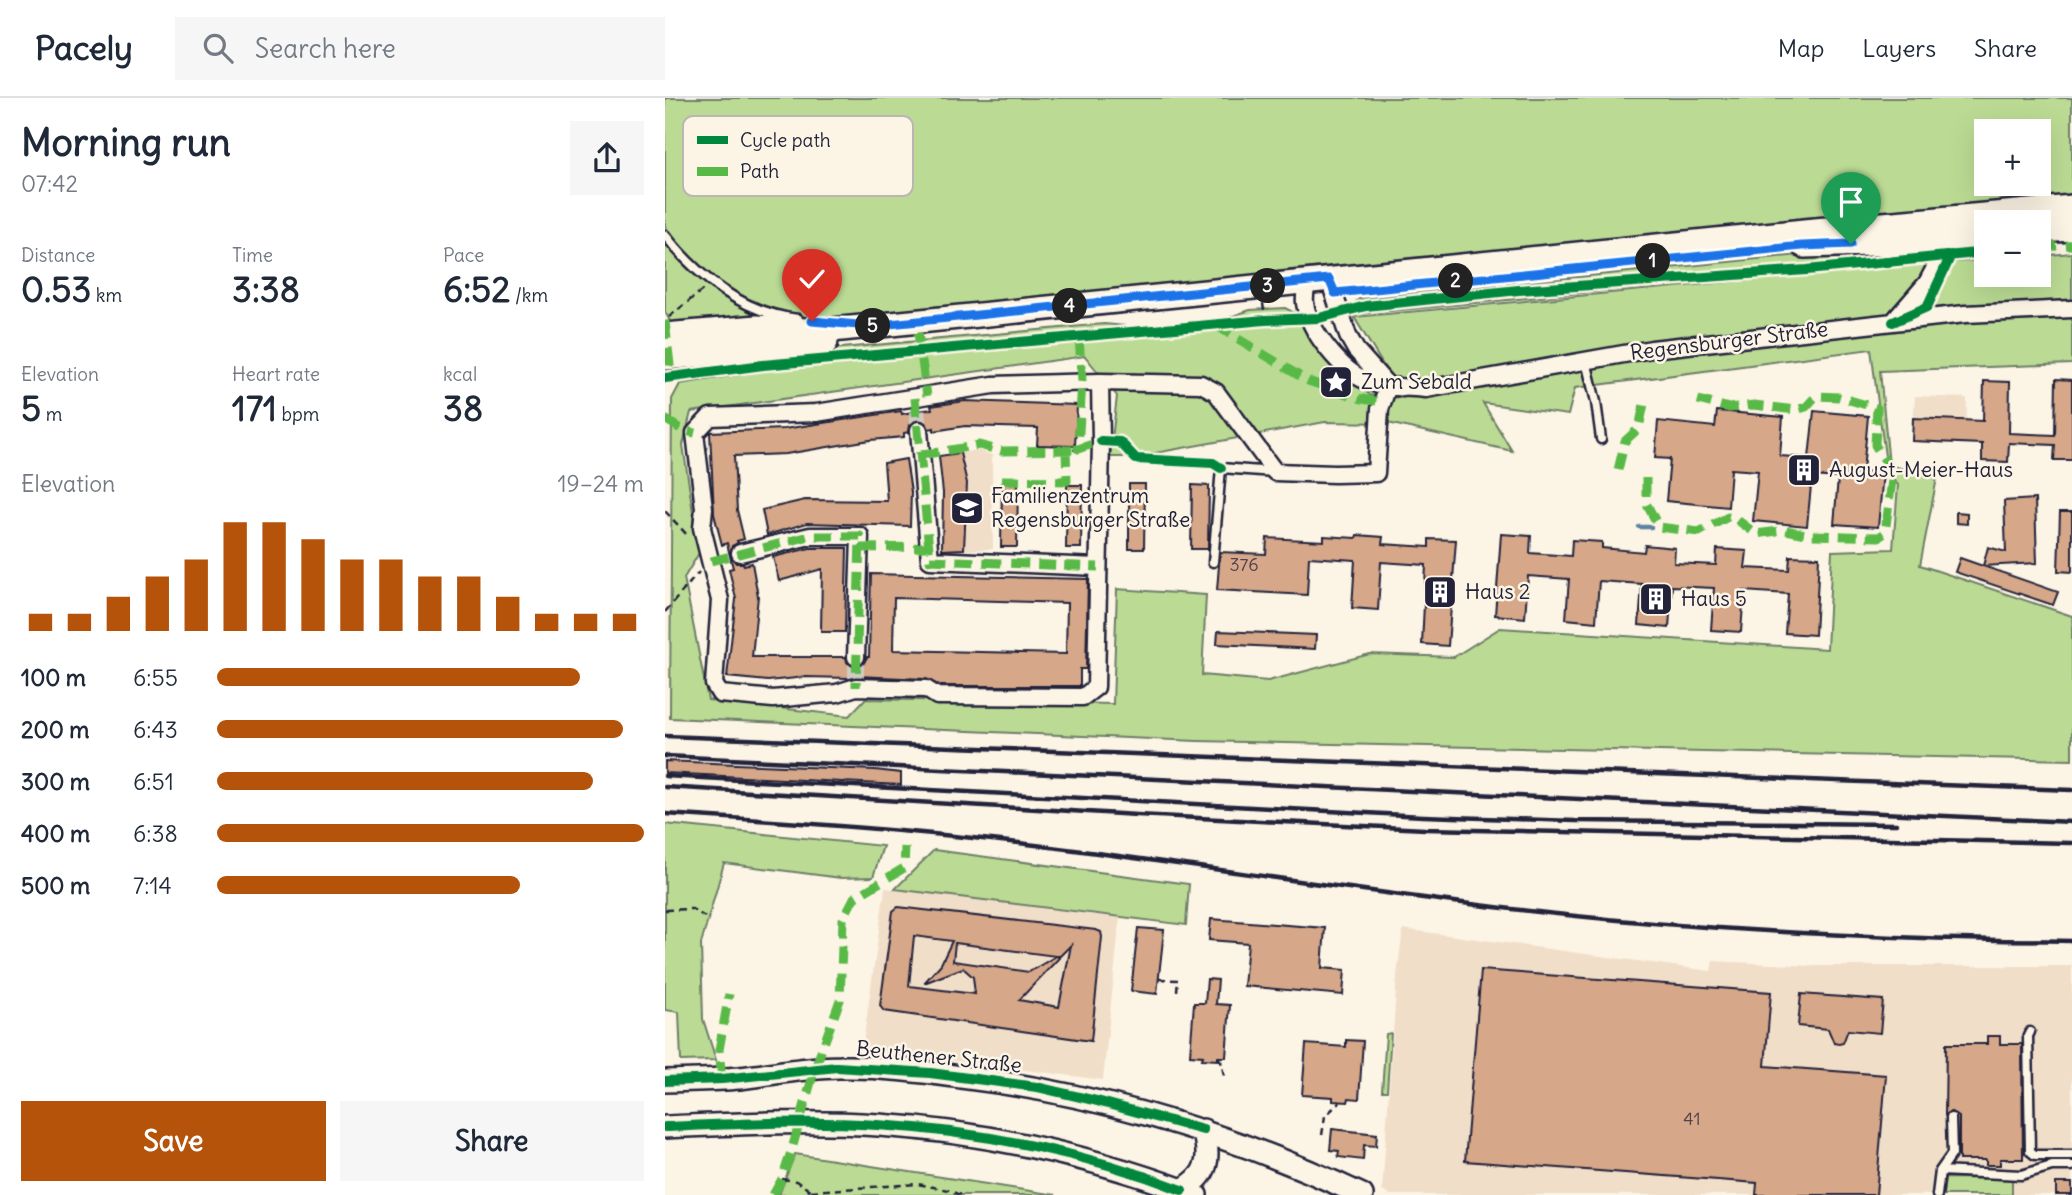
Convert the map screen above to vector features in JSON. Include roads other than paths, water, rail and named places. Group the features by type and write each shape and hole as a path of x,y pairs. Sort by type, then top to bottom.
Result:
{"main road":[{"path":"665,358 1871,225 2072,207"},
{"path":"1950,239 1967,215"},
{"path":"2051,230 2072,229"},
{"path":"665,335 741,328 823,331 1802,246 1903,243 1974,236"},
{"name":"Beuthener Straße","path":"675,1081 741,1078 837,1067 917,1071 1037,1087 1203,1130 1291,1163 1362,1195"},
{"path":"675,1126 832,1123 923,1129 1076,1156 1140,1174 1189,1193 1203,1173 1208,1155 1203,1130"}],"street":[{"path":"1893,322 1927,283 1950,239"},
{"path":"1100,382 1096,687 1083,697 937,696 926,689 856,683 837,693 773,699 720,694 713,684 720,600 702,528 704,508 695,433 710,417 816,413 916,405 993,385 1100,382 1201,384 1216,392 1275,472 1376,473 1380,410 1388,386 1356,350 1319,287"},
{"name":"Regensburger Straße","path":"1319,287 1305,304 1310,318 1333,356 1346,369 1367,381 1388,386 1434,388 1652,349 1965,314 2072,309"},
{"path":"919,430 930,560 1098,567"},
{"path":"711,561 810,536 860,536 856,657"}],"lane":[{"path":"665,235 688,262 731,296 782,316 812,321"},
{"path":"821,321 870,326"},
{"path":"1587,361 1601,439"},
{"path":"1213,562 1221,468 1275,472"},
{"path":"2030,1032 2028,1066 2032,1154 2072,1155"},
{"path":"1937,1195 1940,1171 1952,1154 1951,1118"},
{"path":"1940,1171 2021,1175 2052,1166 2072,1166"}],"waterway":[{"path":"1639,527 1651,527"}],"tunnel":[{"path":"917,411 919,430"},
{"path":"856,657 856,678"}],"railway":[{"path":"665,736 2072,790"},
{"path":"665,756 2072,822"},
{"path":"665,776 1423,816 1575,821 1896,824"},
{"path":"665,787 1425,829 2072,843"},
{"path":"665,814 975,838 1450,902 1582,917 1862,936 2072,941"}],"place":[{"name":"Zum Sebald","path":"1336,382"},
{"name":"August-Meier-Haus","path":"1804,470"},
{"name":"Familienzentrum Regensburger Straße","path":"967,508"},
{"name":"Haus 2","path":"1440,592"},
{"name":"Haus 5","path":"1656,599"}]}
